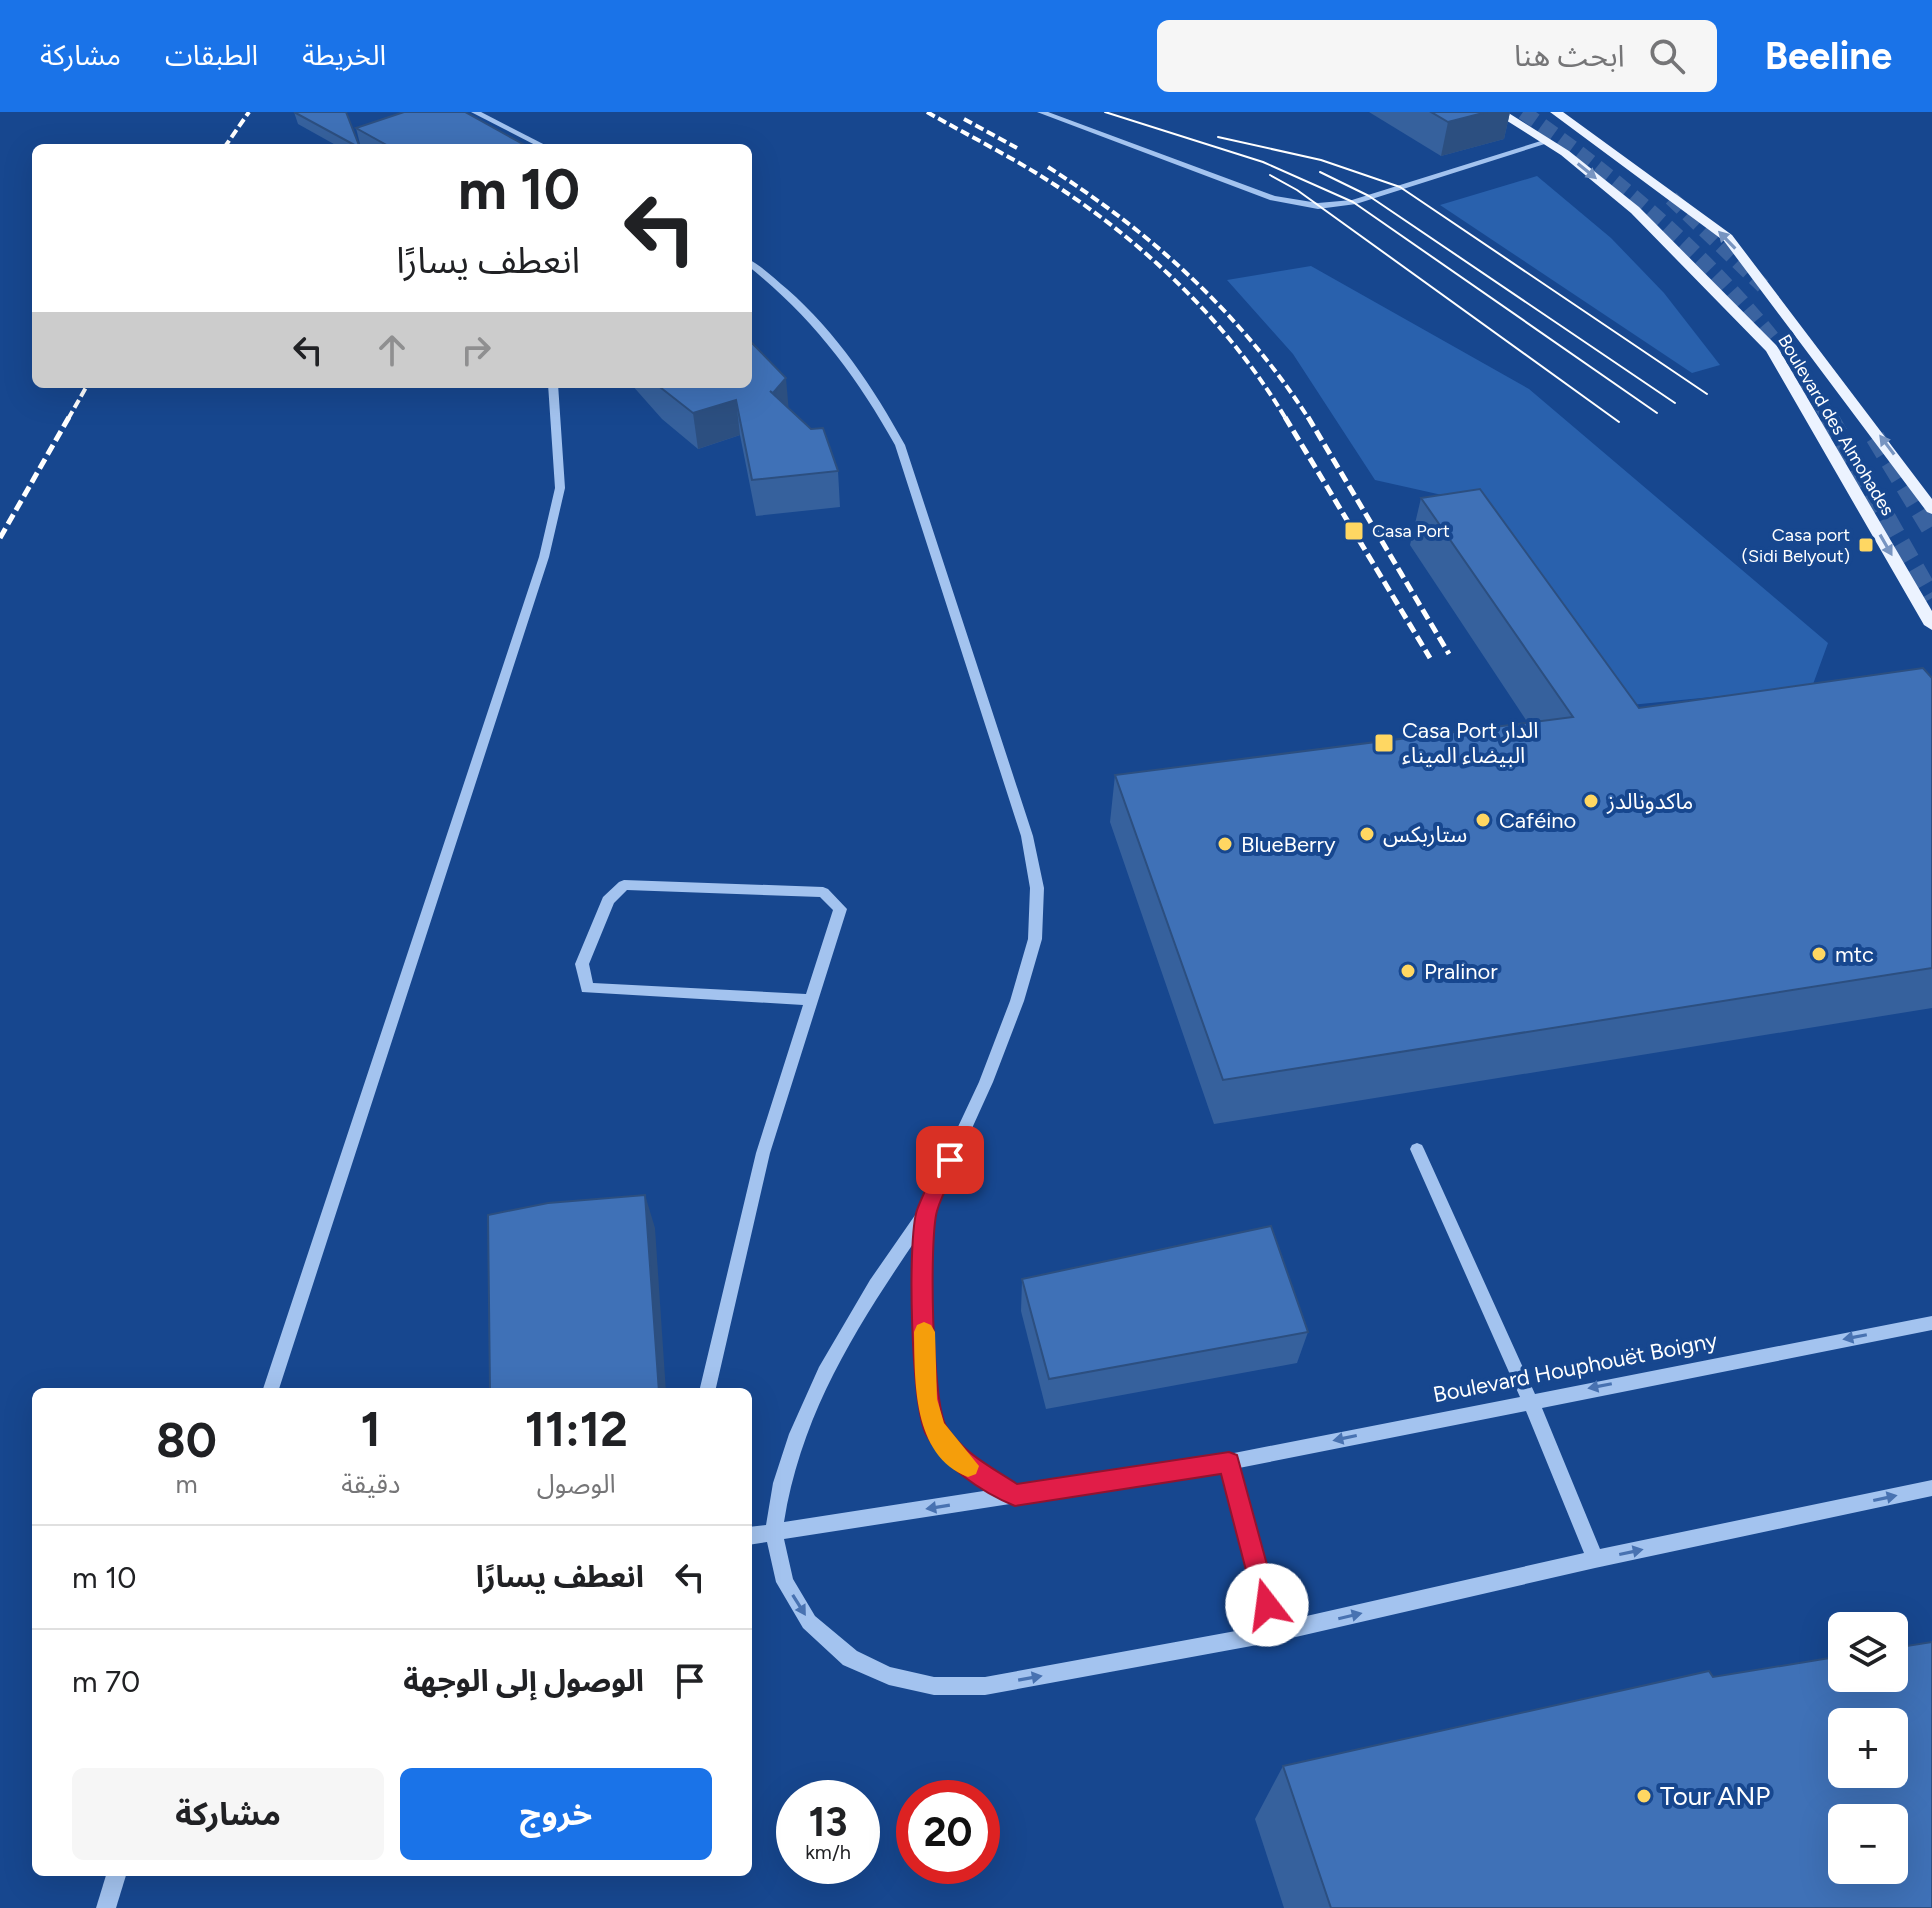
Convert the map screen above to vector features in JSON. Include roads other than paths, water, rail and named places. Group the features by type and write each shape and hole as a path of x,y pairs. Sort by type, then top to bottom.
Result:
{"main road":[{"name":"Boulevard des Almohades","path":"1499,112 1547,142 1635,210 1772,349 1932,625"},
{"name":"Boulevard des Almohades","path":"1556,112 1679,199 1728,238 1932,509"}],"street":[{"path":"475,112 539,144"},
{"path":"1041,112 1273,198 1318,206 1353,202 1547,142"},
{"path":"752,265 818,322 869,386 900,445 1027,836 1037,888 1035,939 1017,1001 986,1082 926,1212 876,1285 825,1372 785,1471 774,1532 785,1582 809,1622 850,1658 889,1676 934,1686 985,1686 1274,1633 1595,1559 1932,1488"},
{"path":"271,1388 544,557 560,488 553,388"},
{"path":"708,1388 763,1153 812,1000 840,909 823,892 624,885 608,900 582,964 587,988 812,1000"},
{"path":"1417,1149 1530,1400 1595,1559"},
{"path":"926,1212 926,1399 935,1428 954,1456 1015,1495"},
{"name":"Boulevard Houphouët Boigny","path":"752,1535 1229,1462 1530,1400 1932,1323"},
{"path":"1229,1462 1274,1633"},
{"path":"106,1908 116,1876"}],"tunnel":[{"path":"1523,112 1611,178 1692,250 1766,330 1830,419"},
{"path":"1671,198 1763,286"},
{"path":"1829,417 1932,598"},
{"path":"1875,437 1932,531"}],"tram line":[{"path":"1105,112 1263,162 1353,202 1657,413"},
{"path":"1218,137 1321,160 1400,187 1707,394"},
{"path":"1320,172 1369,196 1675,403"},
{"path":"1270,175 1297,190 1619,422"}],"railway":[{"path":"227,144 249,112"},
{"path":"927,112 1055,185 1089,208 1154,261 1213,319 1264,384 1286,419"},
{"path":"964,119 1017,148"},
{"path":"1048,167 1124,220 1192,279 1254,345 1309,419"},
{"path":"68,419 86,388"},
{"path":"0,538 69,417"},
{"path":"1285,417 1430,658"},
{"path":"1308,417 1449,654"}],"place":[{"name":"Casa Port","path":"1354,531"},
{"name":"Casa port (Sidi Belyout)","path":"1866,545"},
{"name":"Casa Port الدار البيضاء الميناء","path":"1384,743"},
{"name":"ماكدونالدز","path":"1591,801"},
{"name":"Caféino","path":"1483,820"},
{"name":"ستاربكس","path":"1367,834"},
{"name":"BlueBerry","path":"1225,844"},
{"name":"mtc","path":"1819,954"},
{"name":"Pralinor","path":"1408,971"},
{"name":"Tour ANP","path":"1644,1796"}]}
